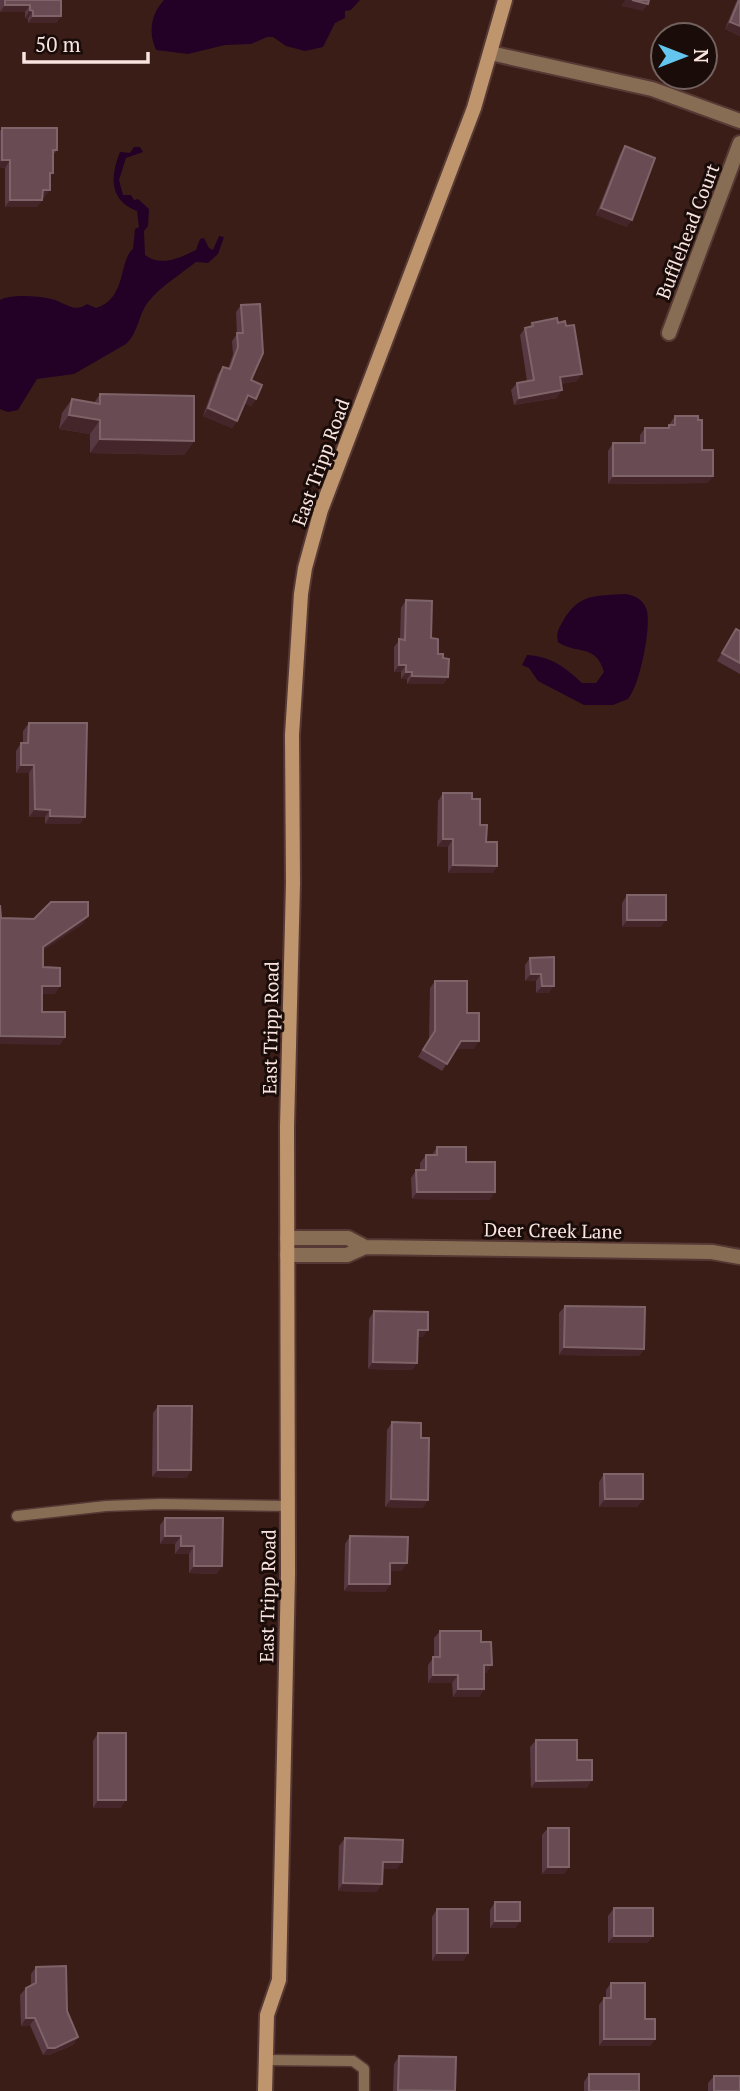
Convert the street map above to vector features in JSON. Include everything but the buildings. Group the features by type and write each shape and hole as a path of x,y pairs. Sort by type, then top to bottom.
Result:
{"street":[{"name":"East Tripp Road","path":"265,2091 267,2015 279,1980 288,1506 287,1127 293,883 292,735 301,594 305,568 321,510 447,184 474,108 505,0"},
{"path":"490,53 652,89 740,121"},
{"name":"Bufflehead Court","path":"669,333 740,144"},
{"name":"Deer Creek Lane","path":"287,1238 348,1238 365,1247"},
{"name":"Deer Creek Lane","path":"287,1255 347,1255 365,1247 712,1252 740,1257"}],"lane":[{"path":"16,1516 120,1505 288,1506"},
{"path":"265,2060 353,2061 364,2068 364,2091"}],"shaded area":[{"path":"164,0 360,0 351,10 345,11 345,18 335,23 323,47 305,51 267,37 251,44 225,45 188,54 156,50 152,24 156,11"},
{"path":"134,147 140,147 143,152 126,158 119,180 123,195 131,195 134,200 138,199 149,209 148,226 144,231 145,255 151,259 170,260 196,250 200,239 204,238 213,250 219,236 224,237 218,254 208,263 196,262 165,285 145,306 134,334 126,344 74,374 37,379 18,410 8,412 0,409 0,300 32,296 56,300 77,308 87,304 96,308 106,303 118,288 126,261 133,249 135,229 139,227 137,211 121,201 117,194 114,170 120,152 130,153"},
{"path":"626,594 642,601 648,619 646,643 637,682 628,699 613,705 584,705 538,681 529,668 522,665 527,655 543,658 564,668 582,683 596,683 604,672 596,657 558,642 559,629 569,612 582,601 597,596"}]}
